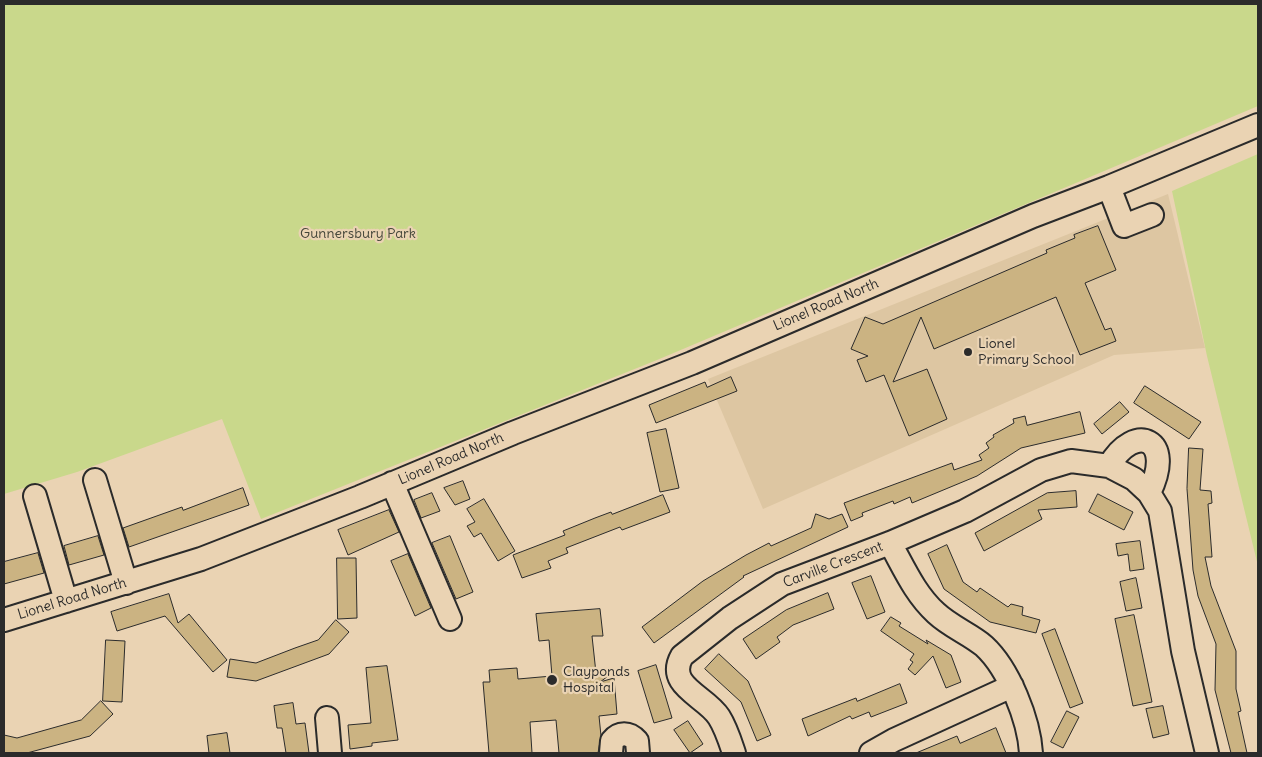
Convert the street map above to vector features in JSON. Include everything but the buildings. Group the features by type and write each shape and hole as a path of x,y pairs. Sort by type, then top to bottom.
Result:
{"street":[{"name":"Lionel Road North","path":"4,620 201,559 692,363 1033,216 1109,187 1258,125"},
{"path":"1109,187 1124,226 1152,215"},
{"path":"1109,466 1116,453 1130,444 1140,441 1150,443 1157,448 1159,456 1156,478 1149,493"},
{"name":"Carville Crescent","path":"734,753 718,716 706,702 685,687 680,680 677,670 682,656 730,618 782,584 890,543 965,511 1041,470 1071,461 1109,466 1134,479 1149,493 1160,511 1183,651 1207,753"},
{"path":"95,480 126,583"},
{"name":"Lionel Road North","path":"392,483 450,619"},
{"path":"35,496 66,601"},
{"path":"890,543 916,591 936,613 983,646 1002,668 1012,686 1030,738 1031,753"},
{"path":"871,753 894,740 1012,686"},
{"path":"327,718 330,753"},
{"path":"611,753 612,741 615,737 624,734 632,736 637,740 638,753"}],"shaded area":[{"name":"Lionel Primary School","path":"1168,194 1205,348 1114,355 763,509 708,379"}],"green space":[{"name":"Gunnersbury Park","path":"4,4 1258,4 1258,106 657,360 261,519 222,419 77,472 4,494"},
{"path":"1258,154 1258,566 1207,356 1172,191"}],"place":[{"name":"Lionel Primary School","path":"968,352"},
{"name":"Clayponds Hospital","path":"552,680"}]}
